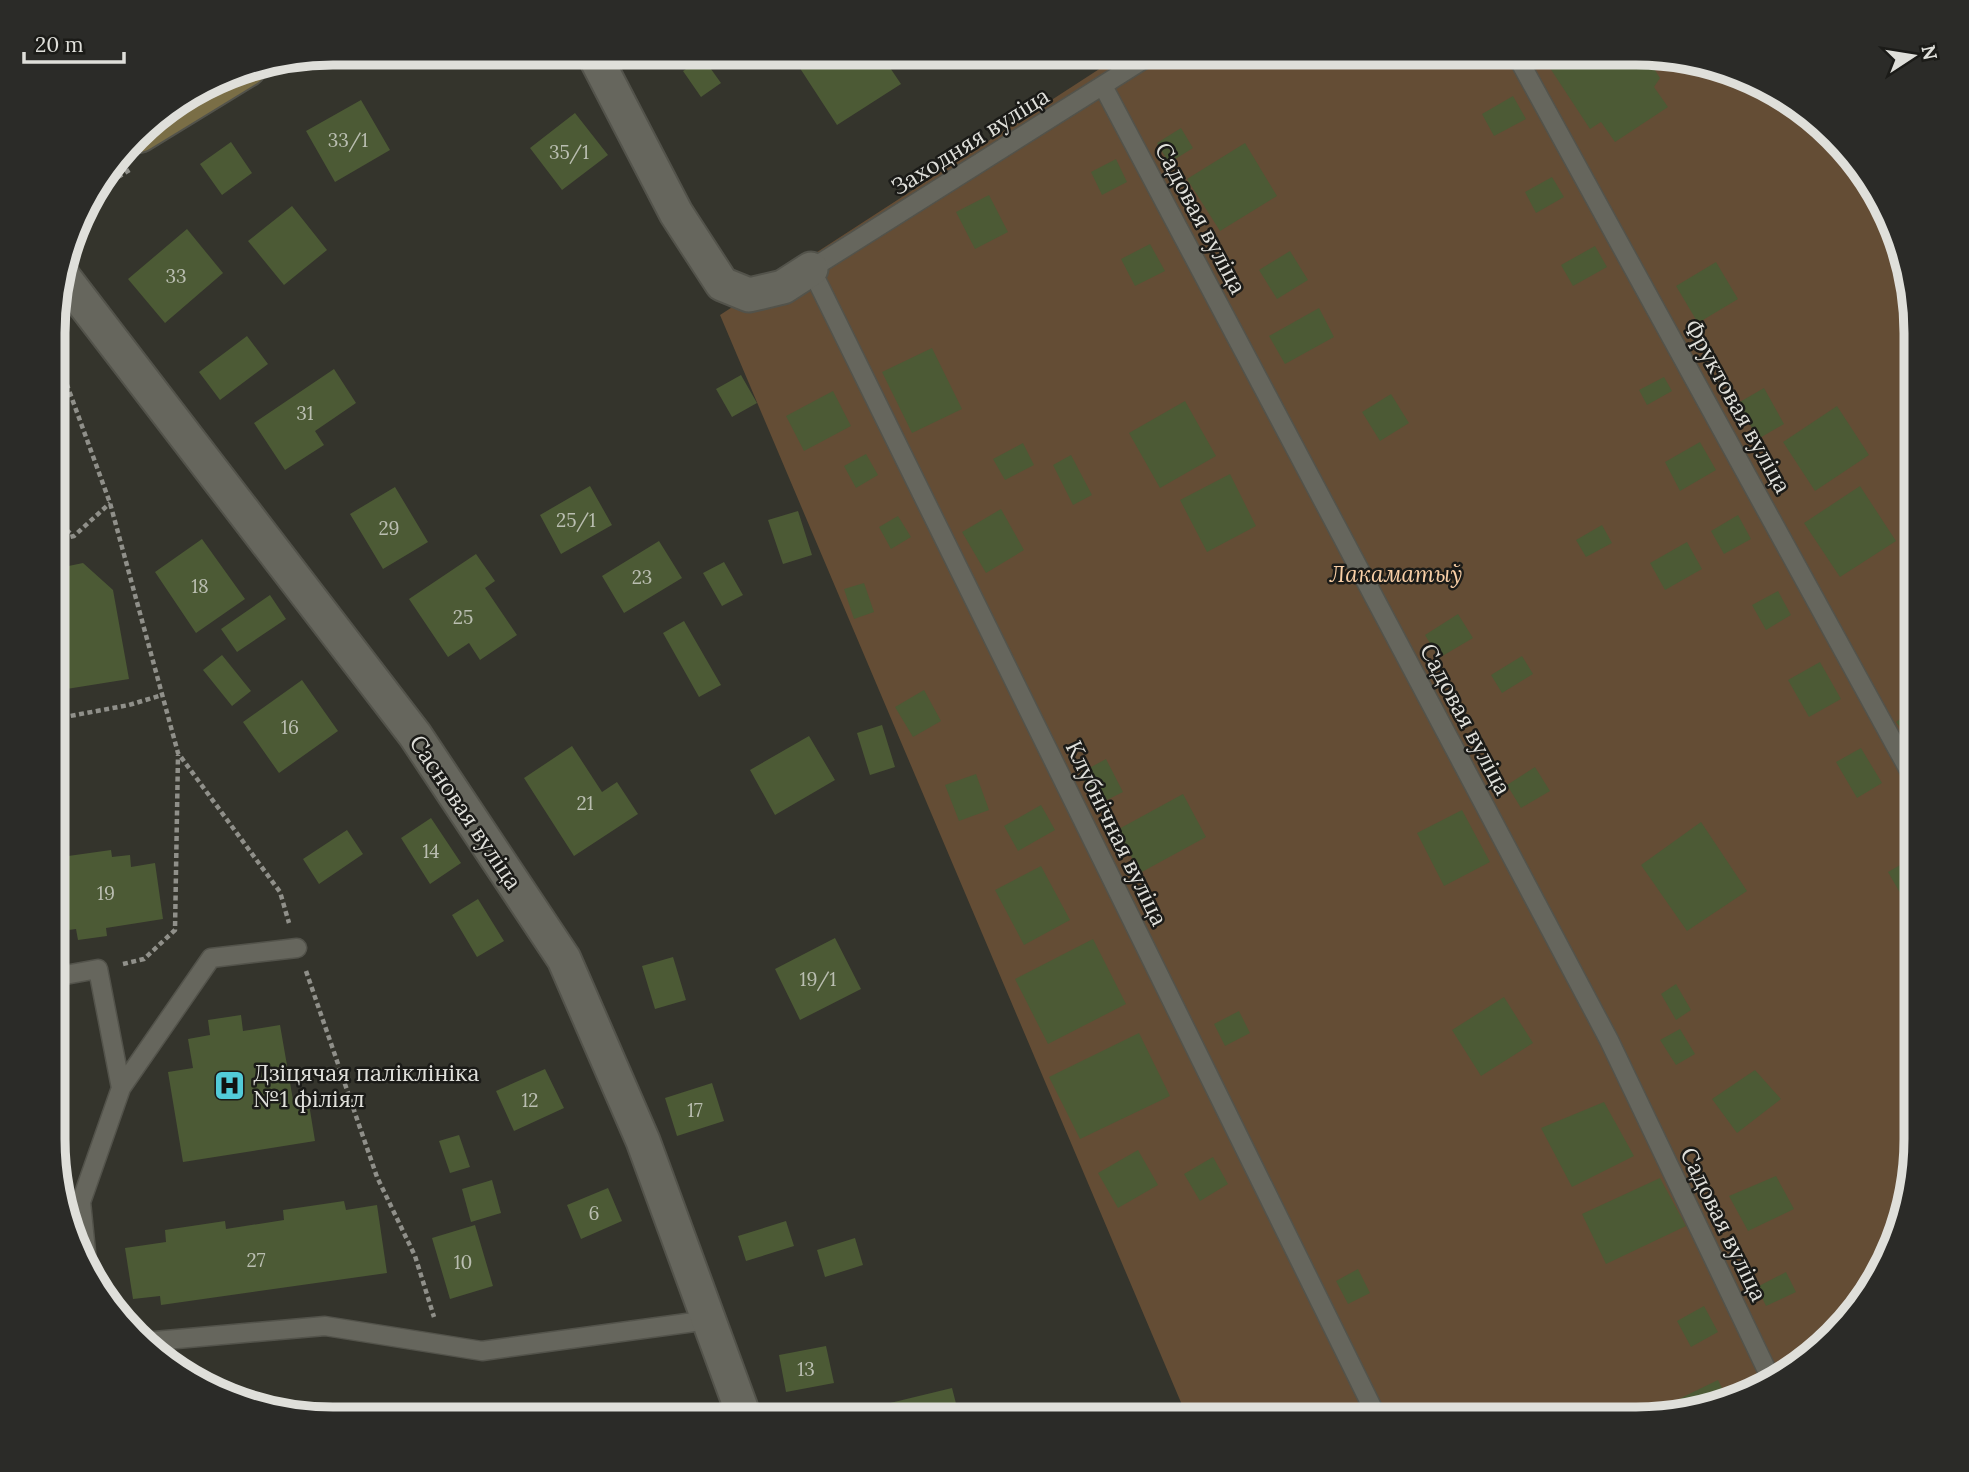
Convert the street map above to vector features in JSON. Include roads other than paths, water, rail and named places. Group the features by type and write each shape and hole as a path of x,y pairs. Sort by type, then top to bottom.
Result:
{"street":[{"path":"599,65 676,213 722,284 749,295 783,287 811,269"},
{"name":"Сасновая вуліца","path":"69,285 415,735 564,959 643,1141 741,1407"}],"lane":[{"name":"Заходняя вуліца","path":"811,269 1135,65"},
{"name":"Фруктовая вуліца","path":"1522,65 1904,761"},
{"name":"Садовая вуліца","path":"1103,86 1609,1040 1768,1372"},
{"name":"Клубнічная вуліца","path":"811,269 1372,1407"},
{"path":"85,1242 81,1202 121,1088 211,958 297,948"},
{"path":"65,975 98,969 121,1088"},
{"path":"156,1341 326,1326 481,1351 709,1320"}],"place":[{"name":"Дзіцячая паліклініка №1 філіял","path":"230,1085"}],"park label":[{"name":"Лакаматыў","path":"1396,573"}]}
